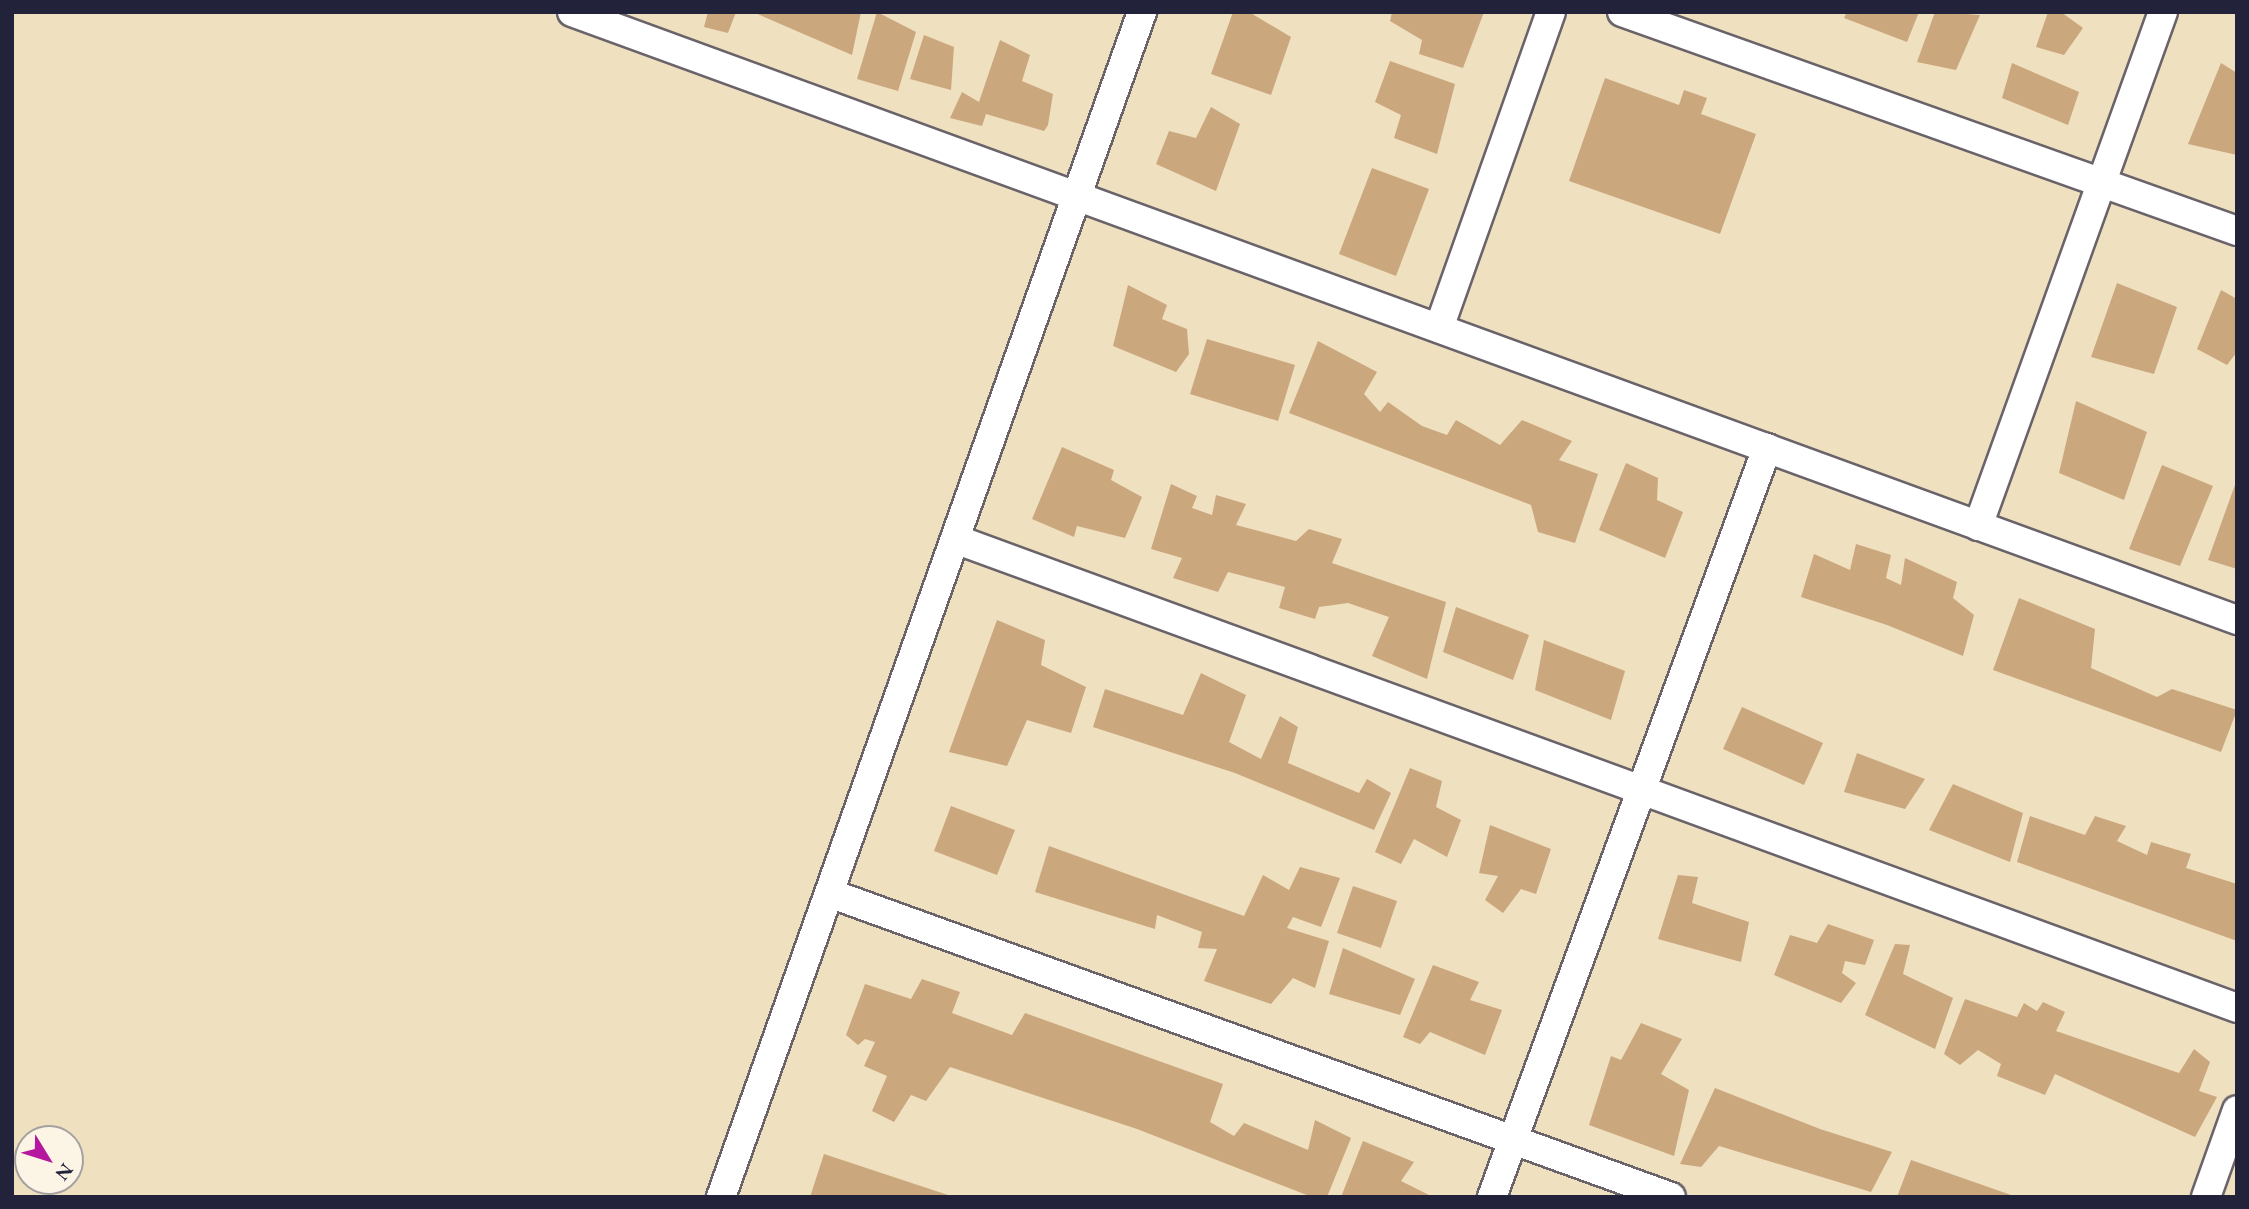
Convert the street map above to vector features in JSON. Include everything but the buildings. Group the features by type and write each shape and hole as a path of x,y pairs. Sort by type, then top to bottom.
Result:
{"street":[{"path":"572,12 2237,620"},
{"path":"720,1197 1142,12"},
{"path":"1439,328 1551,12"},
{"path":"1622,12 2237,231"},
{"path":"1979,526 2163,12"},
{"path":"1492,1197 1767,448"},
{"path":"955,539 2237,1008"},
{"path":"829,893 1671,1197"},
{"path":"2206,1197 2237,1110"}]}
